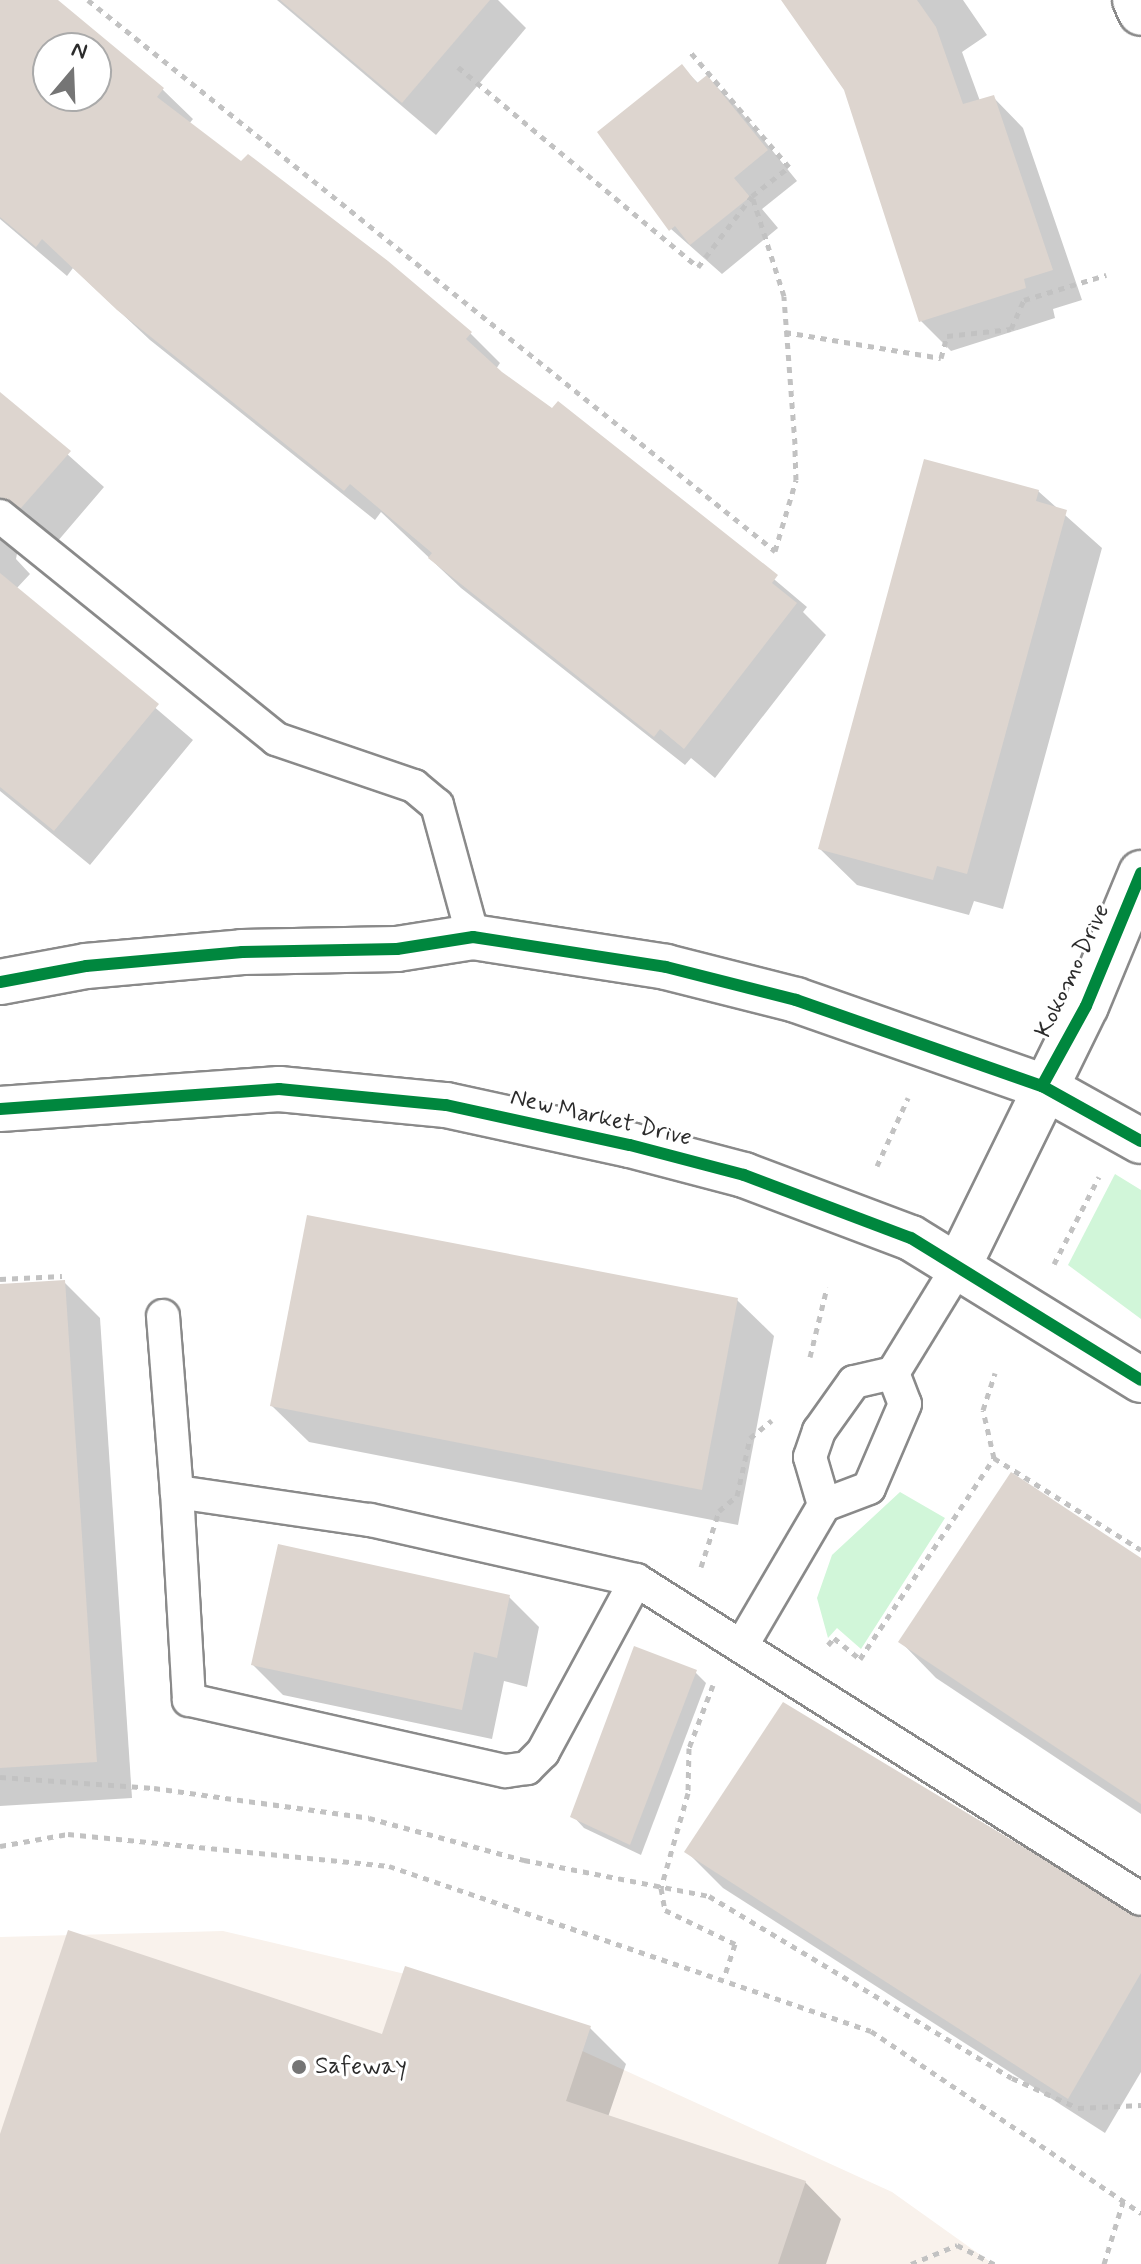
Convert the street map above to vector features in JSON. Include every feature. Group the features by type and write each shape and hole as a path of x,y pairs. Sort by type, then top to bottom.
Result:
{"street":[{"path":"1135,0 1141,13"},
{"name":"Kokomo Drive","path":"958,1267 1042,1086 1086,1006 1141,873"},
{"path":"0,982 149,960 397,949 473,937 666,967 796,1000 1042,1086 1123,1152"},
{"name":"New Market Drive","path":"0,1109 279,1089 446,1105 744,1175 911,1238 1141,1380"}],"lane":[{"path":"0,516 276,739 414,786 437,805 473,937"},
{"path":"824,1505 810,1457 819,1431 854,1382 893,1373 958,1267"},
{"path":"163,1316 189,1700 505,1771 527,1768 543,1752 636,1580"},
{"path":"742,1645 824,1505 869,1488 905,1404 893,1373"},
{"path":"177,1492 370,1520 636,1580 1141,1899"}],"path":[{"path":"88,0 775,551 796,480 784,296 752,196"},
{"path":"458,67 698,267 752,196 789,167 688,49"},
{"path":"785,331 941,358 947,336 1011,329 1024,300 1106,275"},
{"path":"877,1166 910,1094"},
{"path":"1046,1280 1123,1152"},
{"path":"0,1279 62,1276"},
{"path":"995,1373 983,1410 994,1458 1141,1550"},
{"path":"834,1638 860,1659 994,1458"},
{"path":"717,1677 689,1748 688,1793 661,1888 665,1910 735,1944 724,1977"},
{"path":"0,1777 154,1788 369,1818 661,1888 709,1896 918,2024 1065,2102 1141,2105"},
{"path":"0,1846 68,1834 357,1858 724,1977 871,2031 1141,2213"},
{"path":"1104,2264 1123,2202"},
{"path":"911,2264 957,2245 994,2264"}],"shaded area":[{"name":"Safeway","path":"223,1931 422,1978 892,2192 993,2264 0,2264 0,1937"}],"green space":[{"path":"1115,1174 1141,1190 1141,1319 1068,1265"},
{"path":"900,1492 945,1518 861,1649 837,1628 828,1638 817,1598 832,1555"}],"building":[{"path":"0,0 58,0 97,32 32,32 32,112 112,112 112,45 164,88 157,97 241,161 248,154 388,261 472,332 466,339 502,372 552,408 558,401 778,575 772,583 797,603 684,749 660,729 654,737 428,558 432,553 350,484 344,491 117,310 42,239 36,247 0,217"},
{"path":"280,0 490,0 402,103"},
{"path":"781,0 917,0 936,27 963,104 994,95 1053,270 1024,279 1026,288 919,322 844,90"},
{"path":"682,64 697,83 707,75 768,150 734,178 750,197 690,245 675,226 669,231 597,132"},
{"path":"0,392 71,451 21,508 0,497"},
{"path":"924,459 1039,490 1036,501 1067,510 967,874 937,866 933,880 818,849"},
{"path":"0,573 159,704 54,831 0,787"},
{"path":"307,1215 738,1298 702,1490 270,1406"},
{"path":"65,1280 97,1762 0,1768 0,1284"},
{"path":"1011,1472 1141,1558 1141,1804 898,1642"},
{"path":"278,1544 510,1595 497,1658 474,1652 462,1710 251,1665"},
{"path":"634,1646 697,1670 630,1845 570,1817"},
{"path":"783,1702 1141,1918 1141,1973 1068,2099 684,1852"},
{"name":"Safeway","path":"68,1930 382,2034 405,1966 591,2026 566,2101 806,2181 778,2264 0,2264 0,2134"}],"cycle path":[{"path":"1042,1086 1086,1006 1141,873"},
{"path":"0,982 86,966 242,952 397,949 473,937 666,967 796,1000 1042,1086 1141,1141"},
{"path":"0,1109 279,1089 446,1105 630,1145 744,1175 911,1238 1141,1380"}],"place":[{"name":"Safeway","path":"299,2067"}]}
